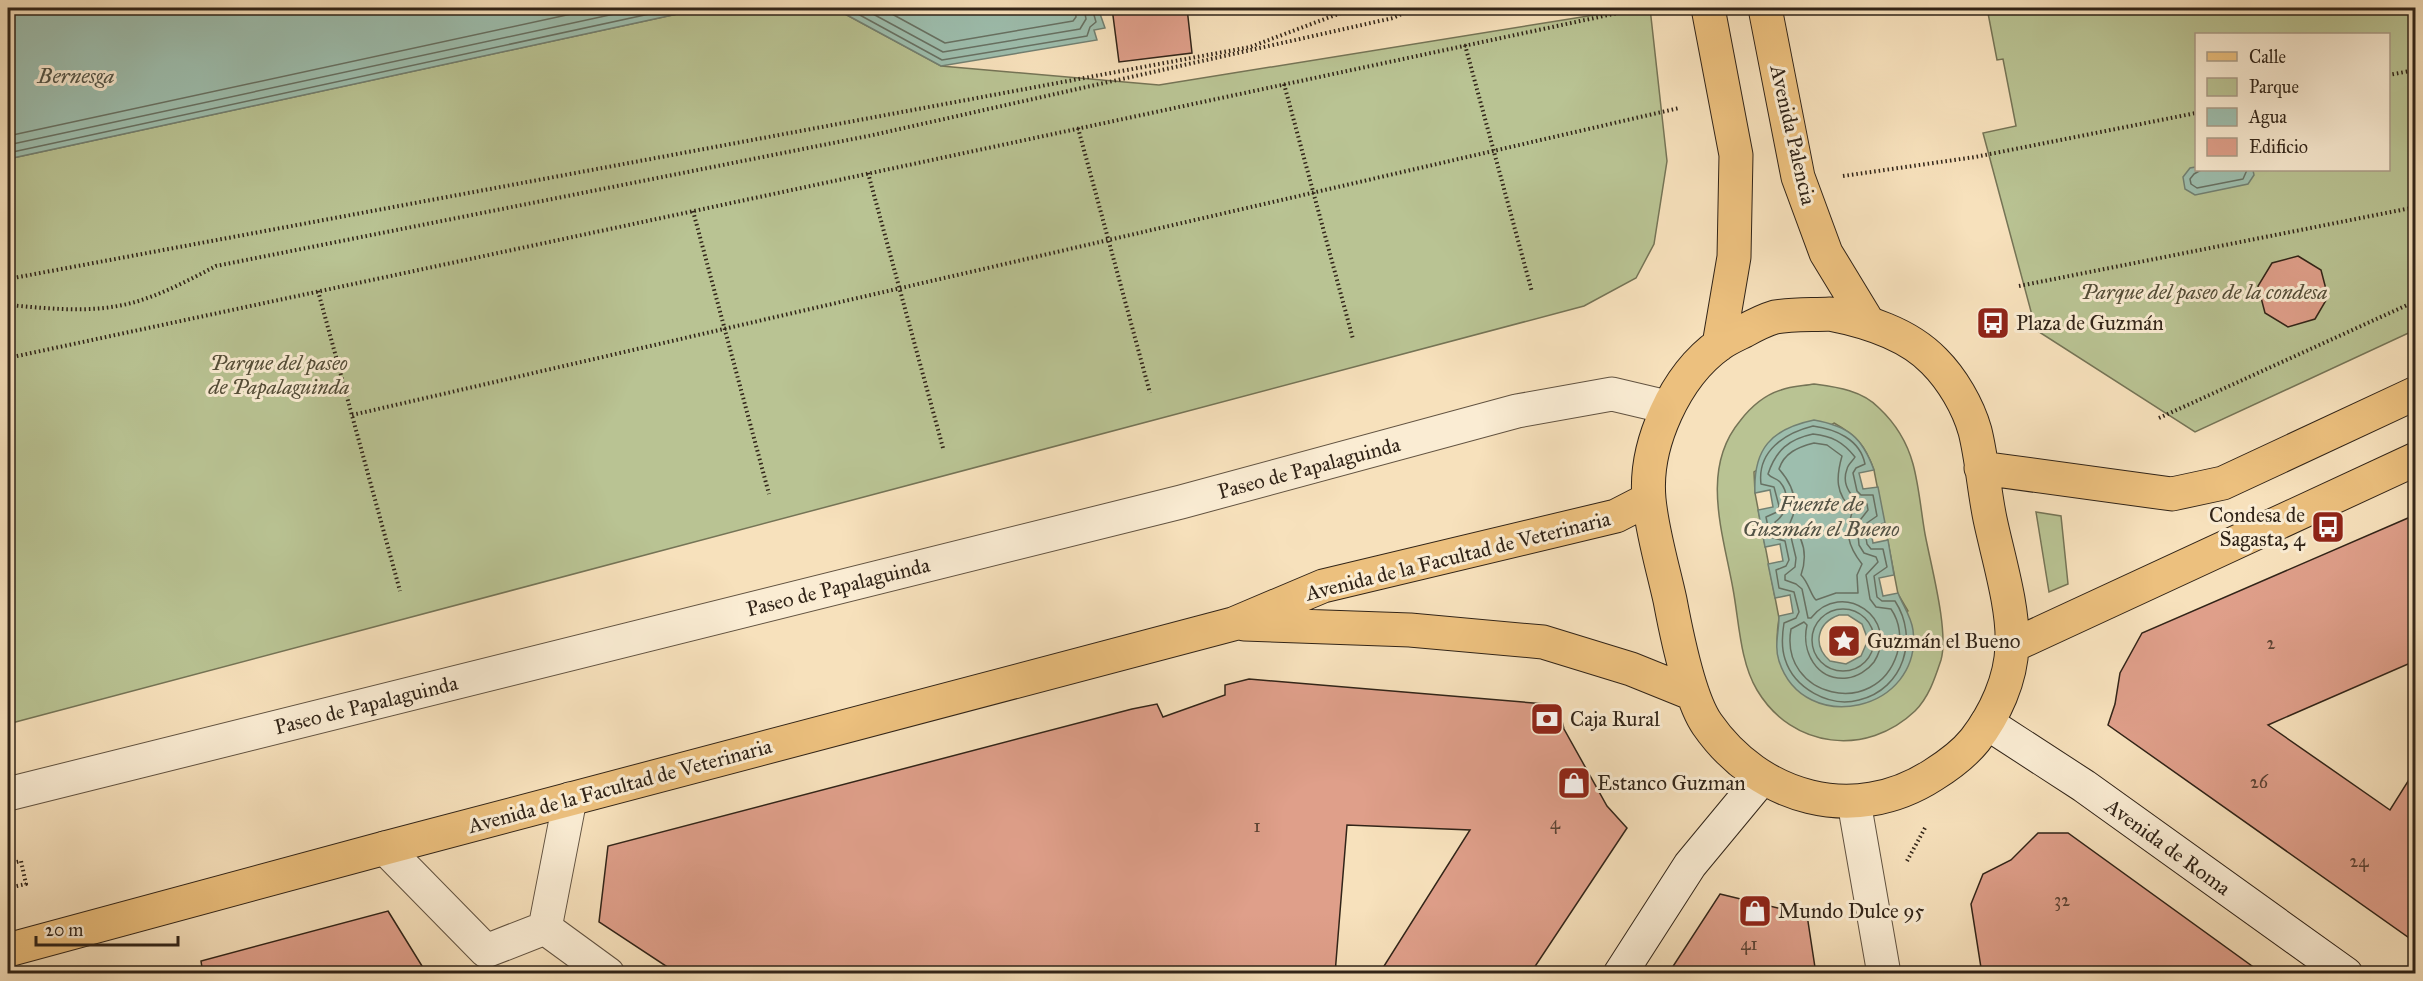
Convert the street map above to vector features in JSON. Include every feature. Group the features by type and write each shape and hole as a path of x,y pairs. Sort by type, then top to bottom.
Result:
{"main road":[{"path":"1708,8 1736,155 1734,257 1719,345"},
{"name":"Avenida Palencia","path":"1765,8 1798,177 1826,253 1868,322"},
{"path":"1830,314 1868,322 1909,342 1933,360 1958,393 1974,429 2011,625 2012,646 2010,663 1998,701 1987,723 1969,748 1952,763 1918,785 1880,799 1839,802 1798,795 1762,778 1730,753 1704,721 1693,694 1673,615 1649,499 1650,471 1667,407 1690,373 1719,345 1753,326 1774,318 1830,314"},
{"path":"1981,468 2172,494 2223,483 2415,393"},
{"path":"2012,646 2415,459"},
{"name":"Avenida de la Facultad de Veterinaria","path":"8,950 1233,624 1323,586 1616,516 1649,499"},
{"name":"Avenida de la Facultad de Veterinaria","path":"1233,624 1410,630 1543,642 1631,669 1693,694"}],"street":[{"name":"Paseo de Papalaguinda","path":"8,794 1181,502 1517,411 1612,394 1667,407"},
{"name":"Avenida de Roma","path":"1987,723 2084,786 2346,974"},
{"path":"1620,974 1690,865 1762,778"},
{"path":"545,928 570,799"},
{"path":"1854,802 1884,974"},
{"path":"385,848 479,962 545,928"},
{"path":"545,928 608,974"}],"path":[{"path":"8,279 1250,47 1354,8"},
{"path":"8,305 63,309 123,305 173,288 216,266 873,135 1393,18 1414,8"},
{"path":"8,358 1641,8"},
{"path":"1465,45 1532,292"},
{"path":"2390,75 2415,70"},
{"path":"1284,84 1353,339"},
{"path":"352,415 1679,108"},
{"path":"1834,177 1975,157 2195,113"},
{"path":"1078,128 1150,393"},
{"path":"868,173 943,448"},
{"path":"2019,286 2415,207"},
{"path":"693,211 769,494"},
{"path":"318,291 400,591"},
{"path":"2159,418 2415,301"},
{"path":"8,864 21,861 26,884 8,888"}],"green space":[{"name":"Parque del paseo de Papalaguinda","path":"705,8 834,8 941,66 1159,85 1638,8 1650,8 1667,161 1654,244 1636,278 1584,306 8,724 8,159"},
{"name":"Parque del paseo de la condesa","path":"1987,8 2415,8 2415,330 2195,432 2036,330 1983,133 2016,126 2003,59 1997,60"},
{"path":"1814,384 1840,388 1865,397 1885,414 1900,433 1915,472 1943,633 1941,660 1934,680 1924,700 1915,711 1896,726 1875,735 1853,740 1831,740 1810,735 1790,725 1772,710 1757,690 1747,667 1741,641 1720,524 1718,480 1721,460 1728,440 1740,421 1753,407 1775,392","holes":["1834,423 1859,442 1874,470 1898,594 1908,611 1820,703 1797,687 1783,669 1779,658 1777,646 1779,618 1755,493 1754,472"]},
{"path":"2036,512 2061,516 2068,584 2049,592"}],"water":[{"name":"Bernesga","path":"8,8 705,8 8,159"},
{"path":"834,8 1098,8 1105,28 1094,30 1097,40 941,66"},
{"path":"2195,167 2195,171 2253,171 2254,175 2248,184 2195,195 2185,189 2183,177 2190,168"},
{"name":"Fuente de Guzmán el Bueno","path":"1814,420 1836,426 1852,435 1864,449 1874,470 1859,473 1863,489 1878,487 1885,523 1870,526 1873,543 1888,540 1894,575 1879,578 1883,596 1898,593 1912,625 1911,658 1900,680 1882,696 1859,705 1835,706 1812,700 1792,685 1779,661 1777,644 1779,616 1793,613 1790,595 1775,598 1768,564 1783,561 1780,544 1765,547 1758,510 1773,507 1770,490 1755,493 1755,478 1761,453 1768,443 1776,435","holes":["1839,615 1848,615 1862,624 1868,640 1861,656 1846,664 1830,661 1824,655 1819,642 1822,629 1826,623"]}],"building":[{"path":"1112,8 1187,8 1192,53 1119,62"},
{"path":"2298,256 2321,270 2328,297 2315,319 2288,327 2265,313 2258,286 2272,263"},
{"path":"2415,515 2415,661 2268,725 2390,810 2415,770 2415,942 2108,725 2115,704 2120,673 2142,633"},
{"path":"1249,679 1558,705 1564,729 1607,806 1627,828 1530,974 1379,974 1470,830 1347,825 1335,974 678,974 599,922 608,846 1132,709 1157,704 1163,717 1225,695 1225,685"},
{"path":"2038,833 2068,833 2263,974 1982,974 1971,904 1983,874 2011,860"},
{"path":"1720,894 1807,915 1816,974 1668,974"},
{"path":"388,911 427,974 203,974 201,961"}],"place":[{"name":"Plaza de Guzmán","path":"1993,323"},
{"name":"Condesa de Sagasta, 4","path":"2328,527"},
{"name":"Guzmán el Bueno","path":"1844,641"},
{"name":"Caja Rural","path":"1547,719"},
{"name":"Estanco Guzman","path":"1574,783"},
{"name":"Mundo Dulce 95","path":"1755,911"}]}
